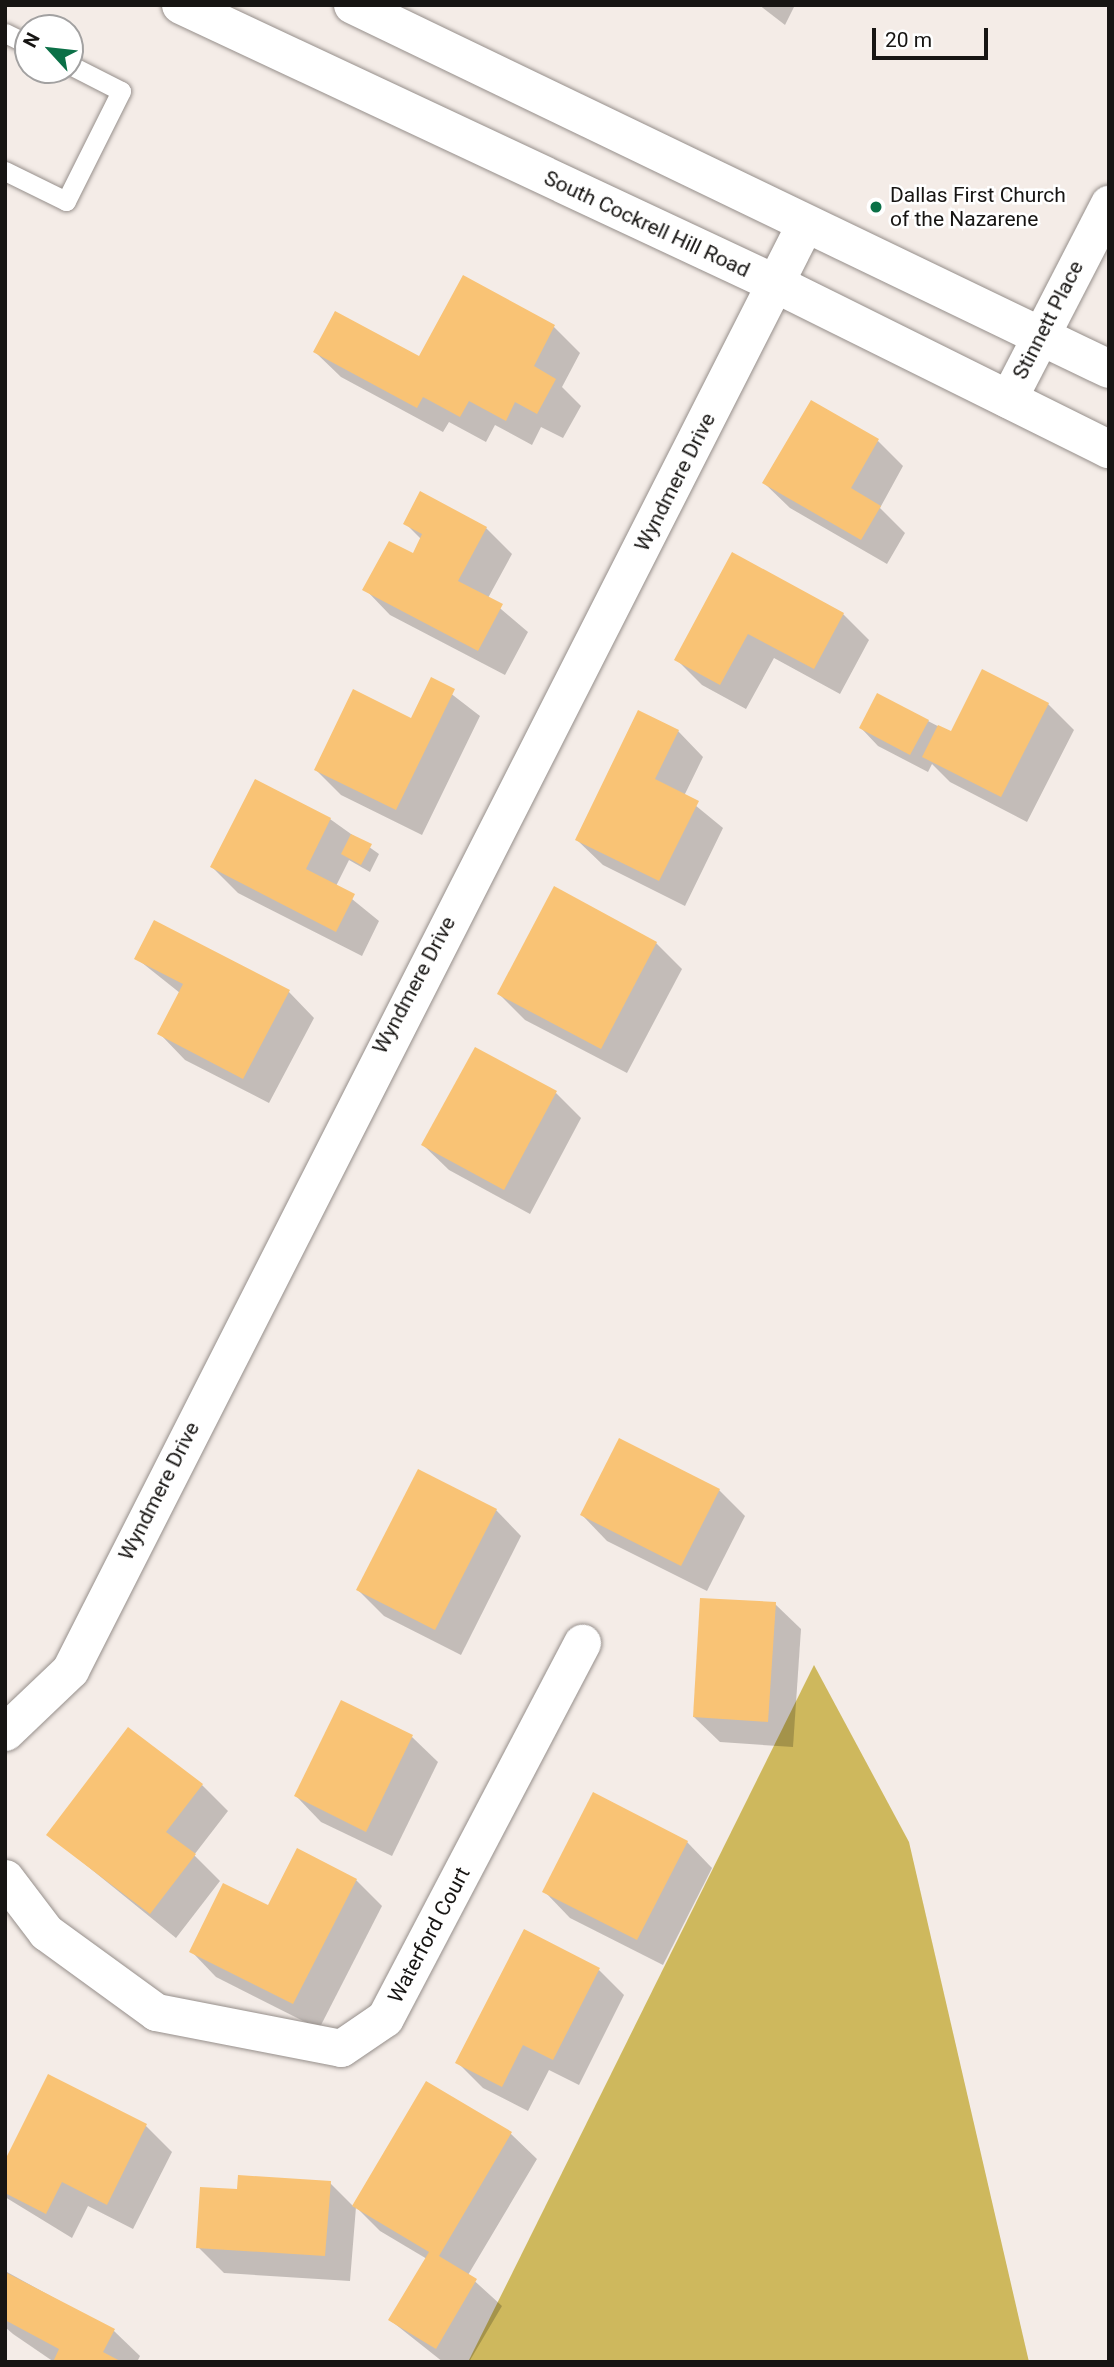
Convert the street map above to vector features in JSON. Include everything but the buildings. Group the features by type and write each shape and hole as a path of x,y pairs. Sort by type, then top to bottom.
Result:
{"main road":[{"name":"South Cockrell Hill Road","path":"181,5 776,284 1109,449"},
{"path":"353,5 1109,369"}],"street":[{"name":"Stinnett Place","path":"1008,399 1109,203"},
{"name":"Wyndmere Drive","path":"5,1732 69,1670 805,224"},
{"name":"Waterford Court","path":"5,1878 46,1932 156,2012 341,2048 385,2018 582,1643"}],"lane":[{"path":"5,171 65,201 121,91 84,72"}],"shaded area":[{"path":"814,1665 909,1842 1029,2362 468,2362"}],"place":[{"name":"Dallas First Church of the Nazarene","path":"876,207"}]}
